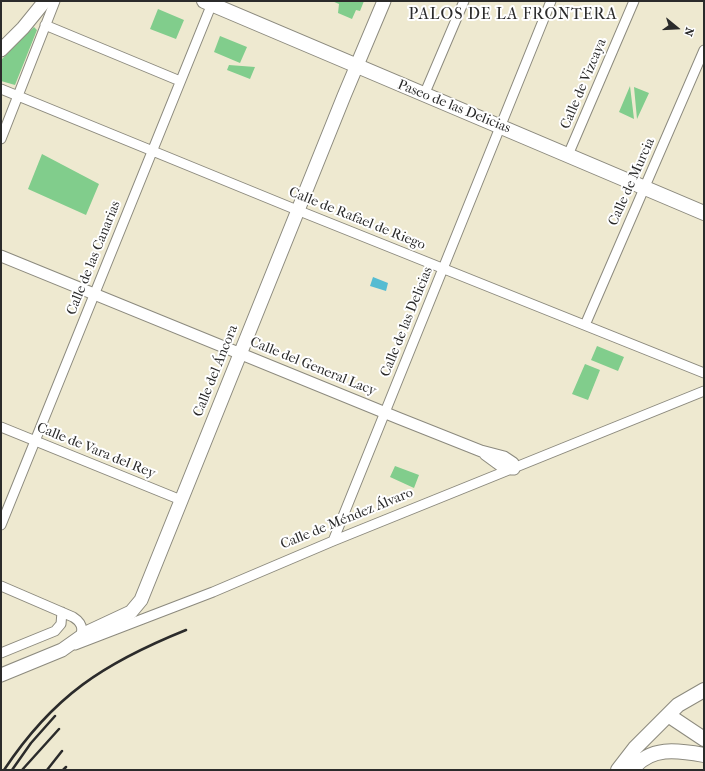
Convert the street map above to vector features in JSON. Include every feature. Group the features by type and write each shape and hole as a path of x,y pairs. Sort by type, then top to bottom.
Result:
{"main road":[{"path":"1,50 23,28 45,1"},
{"name":"Calle del Áncora","path":"62,650 94,629 125,616 137,606 146,589 297,210 384,1"},
{"name":"Paseo de las Delicias","path":"210,2 356,66 704,213"},
{"name":"Calle de Méndez Álvaro","path":"1,675 62,650"},
{"path":"618,770 637,745 678,705 704,690"},
{"path":"668,715 704,739"},
{"path":"632,770 638,763 658,752 677,750 704,755"}],"street":[{"path":"1,138 55,1"},
{"path":"424,95 464,1"},
{"name":"Calle de las Delicias","path":"333,542 551,1"},
{"name":"Calle de Vizcaya","path":"568,155 634,1"},
{"name":"Calle de las Canarias","path":"1,525 180,81 210,2"},
{"path":"45,25 180,81"},
{"name":"Calle de Murcia","path":"585,325 704,50"},
{"name":"Calle de Rafael de Riego","path":"1,89 297,210 704,373"},
{"name":"Calle del General Lacy","path":"1,256 481,451 500,465 513,469"},
{"name":"Calle de Méndez Álvaro","path":"62,650 213,592 704,391"},
{"name":"Calle de Vara del Rey","path":"1,427 181,500"},
{"path":"1,586 62,612 79,621 82,629 80,637"},
{"path":"1,653 55,631 61,624 62,612"}],"green space":[{"path":"332,1 364,1 360,11 356,10 352,19 338,13 339,4"},
{"path":"158,9 184,20 176,39 150,29"},
{"path":"34,27 37,30 15,85 1,81 1,60"},
{"path":"220,36 247,47 240,63 214,52"},
{"path":"229,65 255,67 250,79 227,70"},
{"path":"630,86 634,119 619,112"},
{"path":"634,87 649,93 637,119"},
{"path":"42,154 99,184 86,215 28,189"},
{"path":"597,346 624,357 618,371 591,360"},
{"path":"585,364 600,370 588,400 572,394"},
{"path":"395,466 419,475 414,488 390,477"}],"water":[{"path":"373,277 388,283 386,291 370,286"}],"railway":[{"path":"4,770 23,744 42,722 61,702 83,685 105,669 130,655 186,630"},
{"path":"12,770 31,743 55,716"},
{"path":"22,770 59,729"},
{"path":"47,770 62,751"},
{"path":"63,770 66,767"}],"district":[{"name":"PALOS DE LA FRONTERA","path":"513,15"}]}
